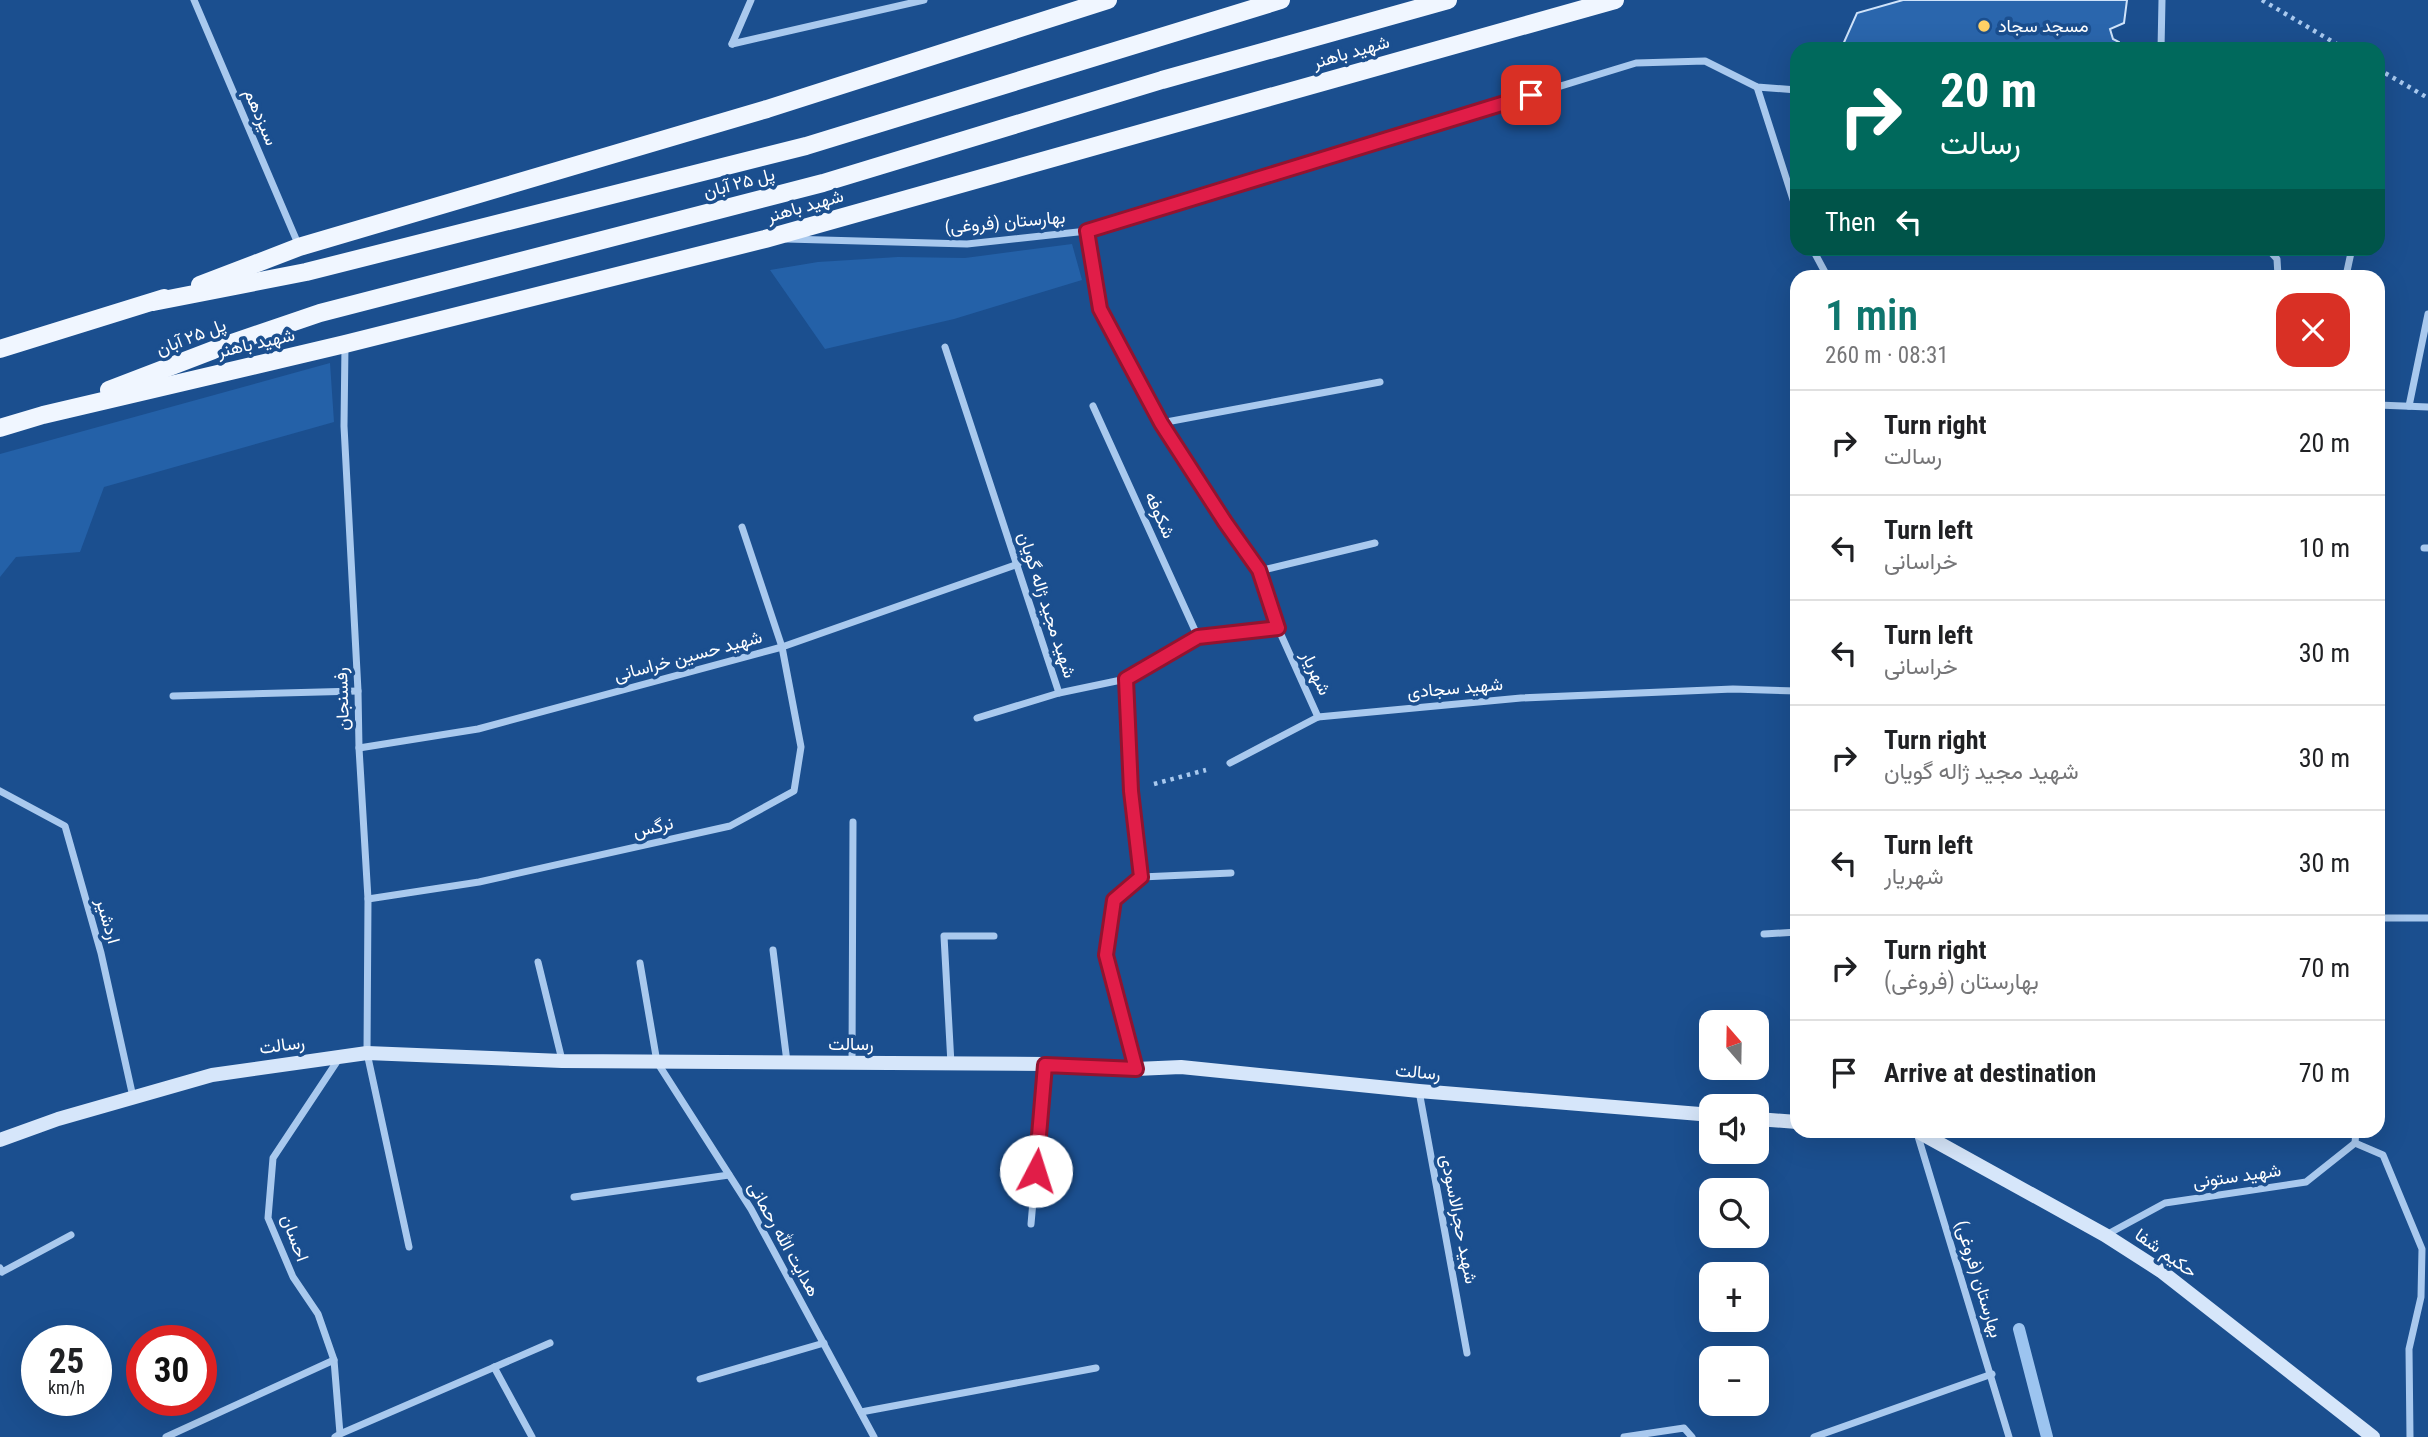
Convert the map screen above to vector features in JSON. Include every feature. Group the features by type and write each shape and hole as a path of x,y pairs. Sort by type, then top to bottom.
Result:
{"main road":[{"path":"0,349 153,302 299,247 768,110 1108,0"},
{"name":"پل ۲۵ آبان","path":"153,302 306,272 806,146 1281,0"},
{"name":"پل ۲۵ آبان","path":"43,415 229,344 320,313 823,183 1162,80 1448,0"},
{"name":"شهید باهنر","path":"0,428 43,415 345,344 765,239 1615,0"}],"street":[{"name":"سیزدهم","path":"194,0 299,247"},
{"path":"751,0 732,44 924,0"},
{"path":"2161,42 2162,0"},
{"name":"بهارستان (فروغی)","path":"765,239 967,244 1087,231 1636,63 1705,61 1757,87"},
{"path":"1790,89 1757,87 1790,190"},
{"name":"شهریار","path":"1087,231 1100,309 1161,423 1259,570 1278,628 1318,716"},
{"path":"2409,405 2428,314"},
{"name":"رفسنجان","path":"345,344 344,426 368,899 367,1053 409,1247"},
{"name":"شهید مجید ژاله گویان","path":"945,347 1059,693 1126,679 1198,637 1278,628"},
{"path":"1161,423 1380,382"},
{"name":"شکوفه","path":"1093,405 1198,637"},
{"path":"2385,405 2428,407"},
{"path":"742,527 782,647"},
{"path":"1259,570 1375,543"},
{"name":"شهید حسین خراسانی","path":"359,748 478,729 782,647 1018,564"},
{"name":"نرگس","path":"368,899 480,882 730,826 794,790 802,747 782,647"},
{"path":"1126,679 1131,791 1141,877"},
{"name":"شهید سجادی","path":"1230,763 1318,716 1521,698 1733,689 1790,691"},
{"path":"173,695 358,691"},
{"path":"977,718 1059,693"},
{"name":"اردشیر","path":"0,791 65,826 101,953 133,1097"},
{"path":"852,1063 853,822"},
{"path":"1136,1069 1106,955 1114,900 1141,877 1231,873"},
{"path":"2385,918 2428,918"},
{"path":"1764,934 1790,932"},
{"path":"951,1064 944,936 994,936"},
{"path":"773,950 788,1063"},
{"path":"538,962 562,1061"},
{"path":"640,962 657,1062"},
{"name":"رسالت","path":"0,1140 58,1119 212,1075 367,1053 562,1061 1045,1065 1136,1069 1181,1067 1419,1091 1699,1114"},
{"name":"احسان","path":"337,1435 334,1360 318,1314 293,1277 268,1218 273,1158 340,1056"},
{"name":"هدایت الله رحمانی","path":"657,1062 751,1209 874,1437"},
{"path":"1031,1224 1045,1065"},
{"name":"شهید حجرالاسودی","path":"1419,1091 1467,1353"},
{"path":"1769,1120 1790,1121"},
{"name":"بهارستان (فروغی)","path":"1919,1138 2009,1437"},
{"name":"حکیم شفا","path":"1930,1138 2105,1235 2161,1271 2373,1437"},
{"path":"2356,1138 2356,1143 2383,1155 2423,1249 2421,1297 2409,1349 2410,1437"},
{"name":"شهید ستونی","path":"2105,1235 2165,1203 2305,1182 2356,1143"},
{"path":"574,1198 729,1175"},
{"path":"0,1268 2,1272 71,1235"},
{"path":"337,1435 550,1343"},
{"path":"700,1380 824,1343"},
{"path":"166,1437 334,1360"},
{"path":"494,1367 532,1437"},
{"path":"861,1412 1096,1368"},
{"path":"1814,1437 1992,1374"},
{"path":"1624,1437 1684,1428 1692,1437"}],"path":[{"path":"2262,0 2333,42"},
{"path":"2385,73 2428,98"},
{"path":"1131,791 1230,763"}],"shaded area":[{"path":"1072,244 1082,280 954,319 825,349 770,270 818,262 898,257 965,258"},
{"path":"330,363 334,422 104,487 80,552 16,557 0,577 0,454"}],"building":[{"name":"مسجد سجاد","path":"1903,0 2127,0 2124,23 2110,29 2113,39 2119,42 1844,42 1857,13"}],"waterway":[{"path":"2019,1329 2047,1437"}],"place":[{"name":"مسجد سجاد","path":"1984,26"}],"route":[{"path":"1036,1171 1045,1065 1136,1069 1106,955 1114,900 1141,877 1131,791 1126,679 1198,637 1278,628 1259,570 1161,423 1100,309 1087,231 1531,95"}]}
